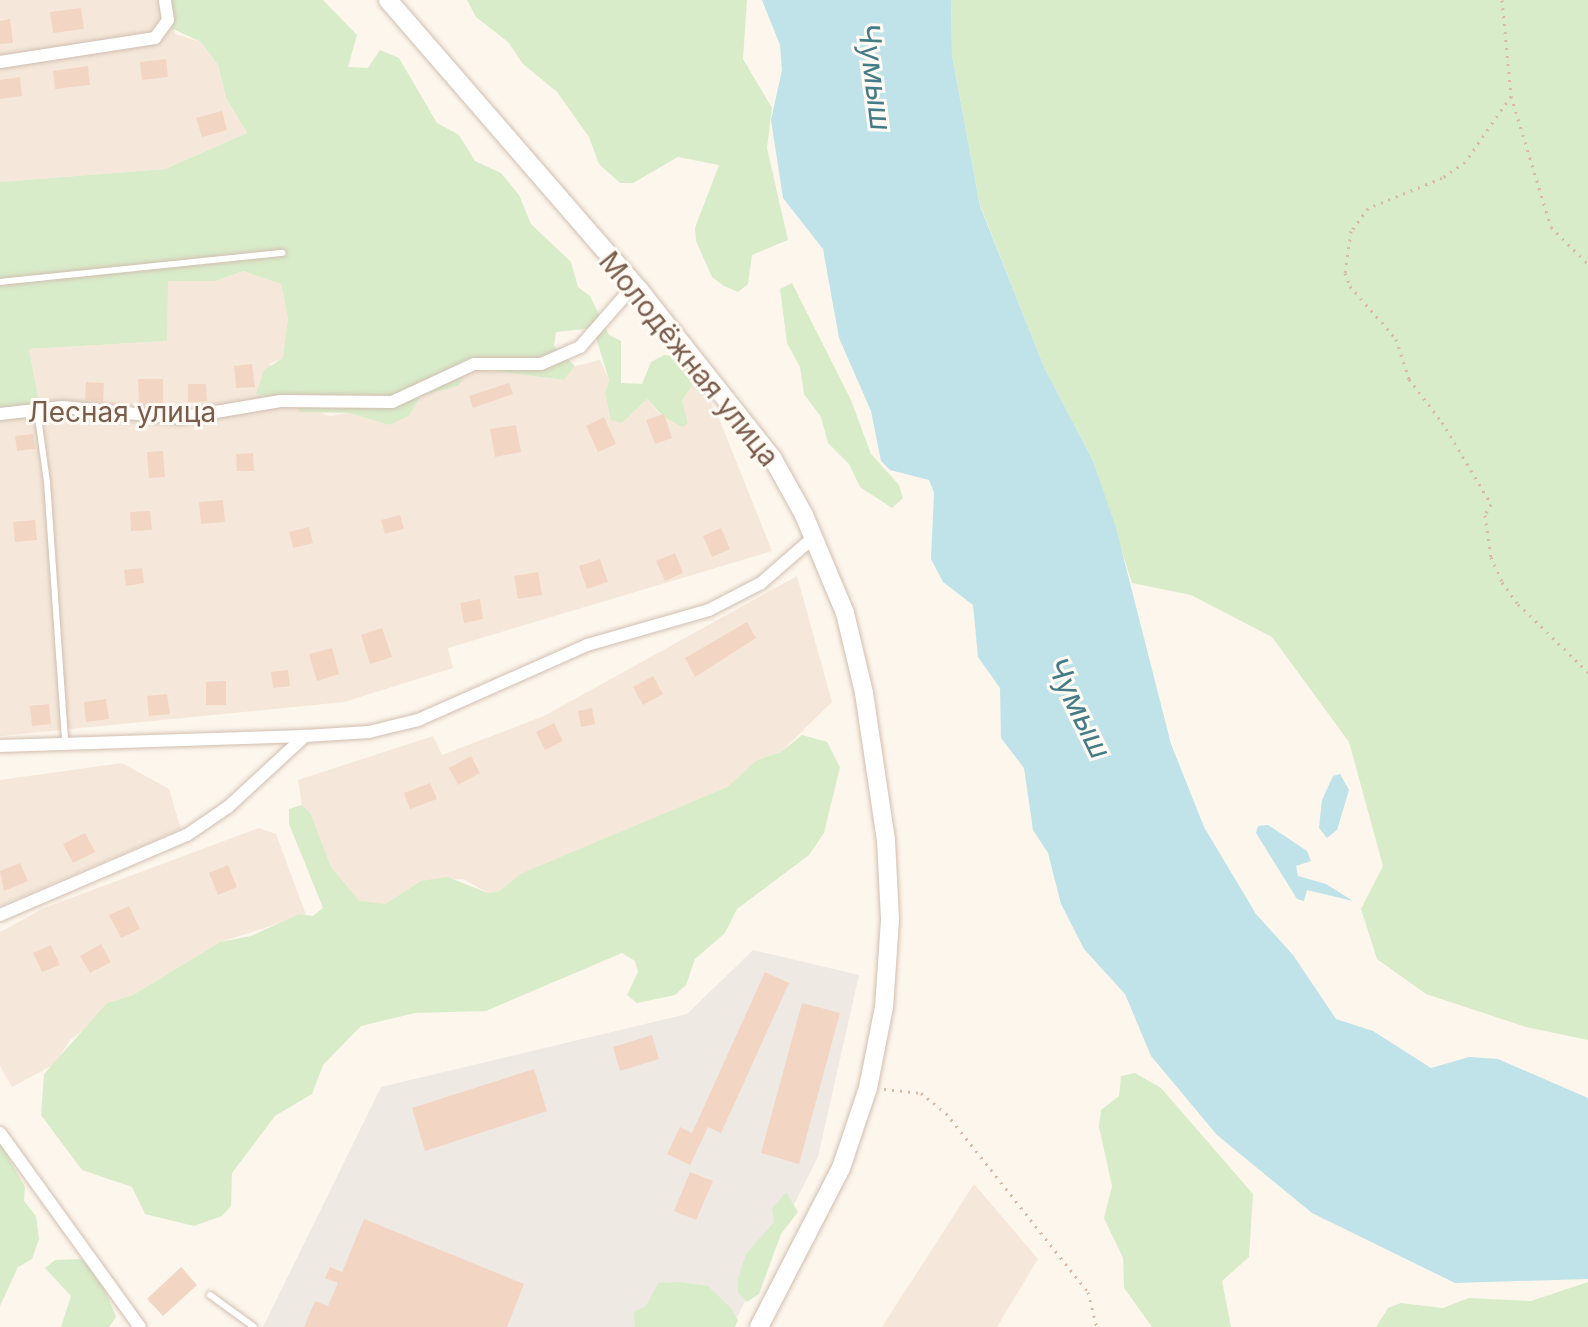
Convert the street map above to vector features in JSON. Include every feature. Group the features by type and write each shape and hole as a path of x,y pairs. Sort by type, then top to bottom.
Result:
{"street":[{"path":"0,62 155,38 168,20 165,0"},
{"name":"Молодёжная улица","path":"388,0 634,285 773,459 814,537 845,613 856,655 886,840 888,960 868,1088 830,1192 759,1327"},
{"name":"Лесная улица","path":"0,414 75,408 180,418 281,401 392,402 474,364 541,364 580,347 634,285"},
{"path":"0,746 65,741 305,736 369,732 418,720 587,645 709,610 761,583 814,537"},
{"path":"0,915 187,835 228,807 305,736"},
{"path":"0,1133 140,1327"}],"lane":[{"path":"0,282 283,253"},
{"path":"37,410 47,482 65,741"},
{"path":"210,1295 254,1327"}],"path":[{"path":"1502,0 1511,96 1551,227 1588,264"},
{"path":"1511,96 1465,162 1442,178 1368,208 1351,231 1345,273 1350,286 1396,339 1409,379 1442,422 1491,504 1485,515 1491,557 1502,582 1518,604 1588,672"},
{"path":"868,1088 921,1093 946,1113 1088,1292 1097,1327"}],"shaded area":[{"path":"0,0 167,0 175,34 201,42 218,65 226,98 247,133 165,169 0,182"},
{"path":"243,271 281,284 288,318 284,358 269,364 289,402 330,416 349,413 389,425 420,396 458,386 470,368 564,380 575,366 600,360 609,380 605,393 622,423 647,399 659,413 688,423 682,400 697,379 718,416 772,551 448,648 453,668 344,702 0,736 0,421 42,416 29,349 167,341 167,281 216,281"},
{"path":"797,576 832,702 781,752 757,760 727,787 521,874 500,891 488,893 463,879 421,881 385,904 371,905 358,901 331,867 311,814 302,805 298,780 433,736 442,755 544,716"},
{"path":"122,763 169,789 181,829 0,906 0,780"},
{"path":"259,828 276,834 306,915 220,942 133,995 107,1003 90,1025 70,1040 55,1064 12,1087 0,1066 0,932 44,908"},
{"path":"753,950 859,975 818,1157 732,1327 263,1327 381,1087 687,1014"},
{"path":"974,1184 1038,1259 997,1327 882,1327"}],"green space":[{"path":"167,0 323,0 357,35 348,67 368,68 380,50 399,58 437,123 459,135 475,161 501,173 519,195 531,224 571,262 578,287 590,296 609,335 621,341 621,383 642,384 651,362 664,355 686,356 694,365 697,379 682,400 688,423 682,427 664,417 647,399 622,423 611,420 605,393 609,380 593,328 556,332 554,346 575,366 564,380 470,368 458,386 420,396 409,416 389,425 349,413 301,412 289,402 256,394 264,370 283,358 288,318 281,284 243,271 216,281 168,281 167,341 29,349 42,417 0,421 0,182 165,169 247,133 226,98 218,65 201,42 171,28"},
{"path":"467,0 747,0 743,59 772,108 767,148 788,240 752,255 748,284 738,292 724,286 712,277 696,241 695,228 719,165 678,157 633,183 620,183 599,164 589,137 557,92 523,64 508,42 476,17"},
{"path":"951,0 1588,0 1588,1040 1526,1027 1426,994 1377,959 1361,909 1383,866 1349,742 1272,637 1191,595 1132,583 1093,461 1044,367 980,205 952,55"},
{"path":"792,283 851,400 871,454 899,485 903,498 892,508 860,487 849,464 828,443 821,417 804,394 800,367 787,343 780,289"},
{"path":"802,735 827,742 840,767 824,833 809,855 737,909 725,933 695,959 686,985 675,995 637,1003 627,995 638,972 635,961 622,953 486,1011 415,1013 361,1026 323,1065 312,1094 275,1116 232,1173 231,1206 222,1216 194,1226 145,1214 132,1187 82,1170 41,1115 44,1074 107,1003 133,995 220,942 251,936 299,914 313,916 323,908 289,824 289,809 302,805 311,814 331,867 359,901 385,904 421,881 447,877 488,893 500,891 520,874 727,787 757,760 781,752"},
{"path":"1135,1073 1161,1088 1253,1194 1249,1257 1222,1281 1231,1327 1152,1327 1124,1288 1123,1258 1104,1218 1112,1186 1099,1127 1101,1110 1119,1096 1121,1076"},
{"path":"0,1143 25,1187 24,1201 36,1216 39,1239 32,1259 18,1267 0,1306"},
{"path":"786,1192 798,1212 781,1234 759,1294 747,1302 738,1293 738,1279 746,1254 774,1222 772,1209"},
{"path":"81,1259 100,1277 116,1317 109,1327 61,1327 71,1296 45,1268 55,1260"},
{"path":"1588,1282 1588,1327 1376,1327 1388,1308 1401,1303 1443,1308 1469,1298 1531,1301"},
{"path":"658,1283 708,1286 731,1308 738,1320 735,1327 635,1327 634,1312 646,1306"}],"water":[{"name":"Чумыш","path":"762,0 951,0 952,55 980,206 1044,367 1093,461 1116,528 1171,744 1204,827 1256,914 1293,955 1336,1019 1373,1031 1431,1068 1469,1057 1498,1059 1588,1098 1588,1279 1455,1283 1312,1213 1217,1135 1151,1056 1125,994 1084,949 1061,904 1048,853 1033,830 1024,768 1001,738 1000,688 978,657 973,605 943,582 931,559 934,493 929,480 890,470 881,461 871,411 839,338 823,249 783,198 771,120 782,70 780,45"},
{"path":"1340,774 1349,790 1337,830 1327,838 1319,828 1322,800 1333,776"},
{"path":"1268,825 1307,851 1311,861 1296,866 1298,876 1326,884 1353,901 1307,890 1304,901 1297,899 1256,833 1258,826"}],"building":[{"path":"81,8 84,29 53,33 50,12"},
{"path":"10,19 13,43 0,44 0,21"},
{"path":"166,59 168,77 142,80 140,62"},
{"path":"88,66 90,85 55,89 53,71"},
{"path":"20,77 22,96 0,99 0,80"},
{"path":"222,111 227,130 202,137 196,118"},
{"path":"252,364 255,387 236,388 234,366"},
{"path":"138,379 163,379 163,405 139,405"},
{"path":"86,382 104,383 103,402 85,400"},
{"path":"509,383 513,394 473,408 469,396"},
{"path":"188,384 206,384 207,401 188,402"},
{"path":"664,414 672,438 655,444 646,420"},
{"path":"604,417 616,444 598,452 586,426"},
{"path":"516,425 521,452 495,457 490,429"},
{"path":"33,434 35,449 17,451 15,436"},
{"path":"163,451 165,477 149,478 147,452"},
{"path":"253,453 254,471 237,471 236,454"},
{"path":"223,500 225,522 201,524 199,502"},
{"path":"150,511 152,530 131,531 130,512"},
{"path":"400,515 404,529 385,534 381,520"},
{"path":"35,520 37,540 15,542 13,522"},
{"path":"309,527 313,543 293,548 289,532"},
{"path":"721,528 730,549 712,557 703,536"},
{"path":"675,553 683,573 665,581 656,561"},
{"path":"600,559 608,582 587,589 579,566"},
{"path":"142,568 144,583 126,586 124,570"},
{"path":"538,572 542,595 518,599 514,576"},
{"path":"480,599 483,619 464,623 460,603"},
{"path":"747,622 756,638 695,677 685,658"},
{"path":"382,628 392,657 370,664 361,635"},
{"path":"332,648 339,674 317,681 309,654"},
{"path":"288,670 290,686 273,688 271,672"},
{"path":"653,676 663,694 643,705 633,687"},
{"path":"226,681 226,705 206,705 206,682"},
{"path":"167,694 170,714 149,716 147,696"},
{"path":"106,699 109,719 86,722 84,702"},
{"path":"49,704 51,724 32,726 30,706"},
{"path":"592,708 595,724 581,727 578,711"},
{"path":"554,723 563,741 545,750 536,732"},
{"path":"471,756 480,773 458,785 449,768"},
{"path":"430,783 437,799 410,809 404,793"},
{"path":"85,833 95,852 73,863 63,844"},
{"path":"20,863 28,881 4,891 0,871"},
{"path":"228,865 237,887 218,895 209,873"},
{"path":"129,906 140,929 121,938 109,915"},
{"path":"101,944 111,962 90,973 80,956"},
{"path":"51,945 60,965 42,972 33,953"},
{"path":"765,972 789,983 721,1133 708,1127 690,1165 667,1154 680,1127 692,1133"},
{"path":"802,1003 840,1013 799,1164 761,1153"},
{"path":"652,1035 659,1059 620,1071 613,1047"},
{"path":"534,1069 547,1111 425,1151 412,1108"},
{"path":"690,1172 713,1181 696,1220 674,1211"},
{"path":"364,1219 524,1284 507,1327 304,1327 315,1301 328,1306 338,1283 325,1278 330,1267 342,1272"},
{"path":"181,1267 197,1285 163,1316 147,1299"}]}
